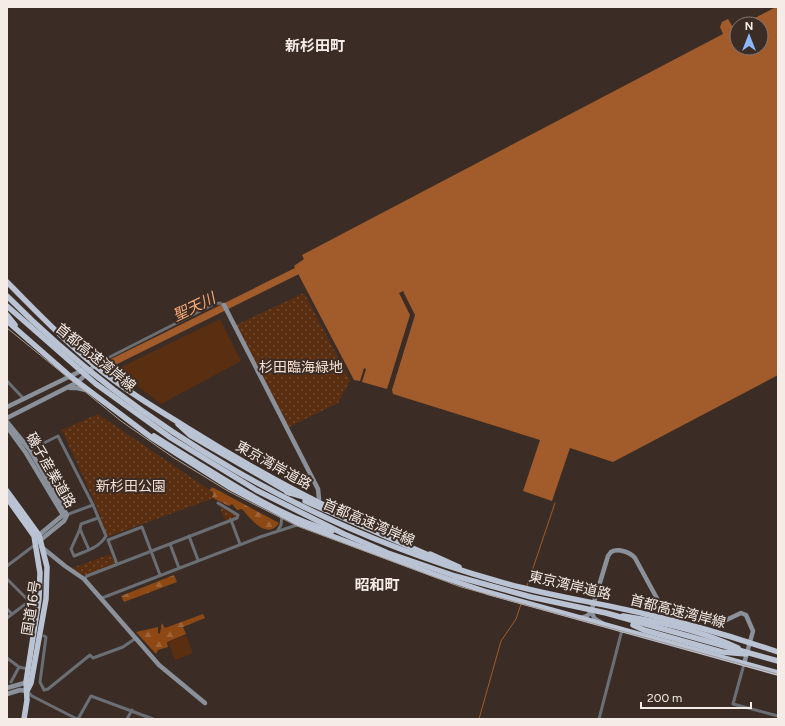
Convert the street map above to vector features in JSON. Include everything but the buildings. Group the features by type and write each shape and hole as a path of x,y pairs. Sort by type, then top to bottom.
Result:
{"highway":[{"name":"東京湾岸道路","path":"7,282 47,323 94,365 174,420 242,462 317,503 466,570 512,584 687,624 778,652"},
{"path":"7,287 47,323"},
{"name":"首都高速湾岸線","path":"7,296 46,333 101,379 162,423 258,484 319,514 412,553 468,572 533,590 688,624 778,652"},
{"name":"首都高速湾岸線","path":"7,306 96,384 171,438 256,490 344,534 388,553 455,576 531,597 618,616 778,661"},
{"path":"7,315 23,336"},
{"name":"東京湾岸道路","path":"7,321 71,377 152,438 202,471 282,516 433,574 581,618 744,664 778,672"},
{"path":"174,420 190,435 287,492 350,522 468,572"},
{"path":"129,421 191,459 280,510 316,527 344,534"},
{"name":"国道16号","path":"7,491 44,548 47,567 48,588 31,669"},
{"name":"国道16号","path":"7,498 39,540 39,599 24,719"},
{"path":"618,616 690,629 740,649"},
{"path":"618,616 644,630 686,642 726,653 758,655"},
{"path":"635,622 656,632 748,654"},
{"path":"635,622 766,657"}],"street":[{"path":"7,407 71,377 214,304 220,303 224,305 228,312 318,489 319,495 317,503 300,524 278,530 240,544 102,598"},
{"path":"7,418 78,382 94,365"},
{"path":"7,381 24,399"},
{"path":"66,389 77,388 93,393"},
{"name":"磯子産業道路","path":"7,422 30,450 65,515"},
{"name":"磯子産業道路","path":"7,428 26,453 65,515"},
{"path":"30,450 58,436 93,505 106,536 101,544 74,556 71,549 81,524 98,518"},
{"path":"84,579 87,576 117,564 238,518 238,514 218,503"},
{"path":"65,515 93,505"},
{"name":"磯子産業道路","path":"39,540 65,515"},
{"path":"278,530 282,516"},
{"path":"231,520 240,544"},
{"path":"117,564 108,540 142,528 160,575"},
{"path":"80,529 89,550"},
{"path":"189,536 198,560"},
{"path":"7,566 39,540"},
{"path":"170,544 179,568"},
{"path":"44,548 64,566 84,579 169,674 205,703"},
{"path":"581,618 587,616 591,612 609,554 617,550 629,554 636,558 660,604 666,610 716,624 738,614 744,613 753,629 733,704 778,716"},
{"path":"7,580 29,601"},
{"path":"7,618 11,613 32,599 39,599"},
{"path":"7,609 11,613"},
{"path":"591,612 595,619 604,624"},
{"path":"599,719 622,629"},
{"path":"44,636 46,637 40,682 44,690 48,689 90,655 93,658 123,647 136,638"},
{"path":"7,658 19,667 31,669"},
{"path":"11,682 19,667"},
{"path":"7,688 29,682"},
{"path":"7,694 20,690 27,691 32,696 78,719 91,696 153,719"},
{"path":"127,719 132,710"}],"green space":[{"name":"杉田臨海緑地","path":"304,293 350,380 338,403 289,427 236,325"},
{"path":"220,319 241,361 161,404 119,372 119,368"},
{"name":"新杉田公園","path":"98,414 214,493 211,499 107,537 96,505 62,430"},
{"path":"212,487 279,523 274,528 269,530 264,529 249,518 242,509 237,510 232,504 229,506 211,497 210,490"},
{"path":"224,508 237,514 236,518 226,521 220,509"},
{"path":"111,554 115,564 84,576 72,568"},
{"path":"174,575 177,582 124,602 121,596"},
{"path":"203,614 205,618 183,627 186,634 167,642 168,647 158,650 156,654 136,632 158,627 158,634 160,633 162,623 165,628"},
{"path":"186,635 193,653 175,660 168,642"}],"shaded area":[{"path":"778,7 778,375 613,462 570,448 552,501 523,491 540,440 393,394 392,390 415,315 403,291 399,293 410,315 387,389 362,382 366,369 364,368 360,381 354,380 294,266 304,259 302,255 723,34 720,27 722,22 728,19 729,56 769,56 769,16 759,16"}],"waterway":[{"name":"聖天川","path":"103,367 297,271"},
{"path":"527,586 555,503"},
{"path":"479,719 501,641 516,619 521,604"}],"tram line":[{"path":"7,328 121,421 174,458 228,491 297,526 461,587 778,674"}],"district":[{"name":"新杉田町","path":"315,46"},
{"name":"昭和町","path":"377,585"}]}
